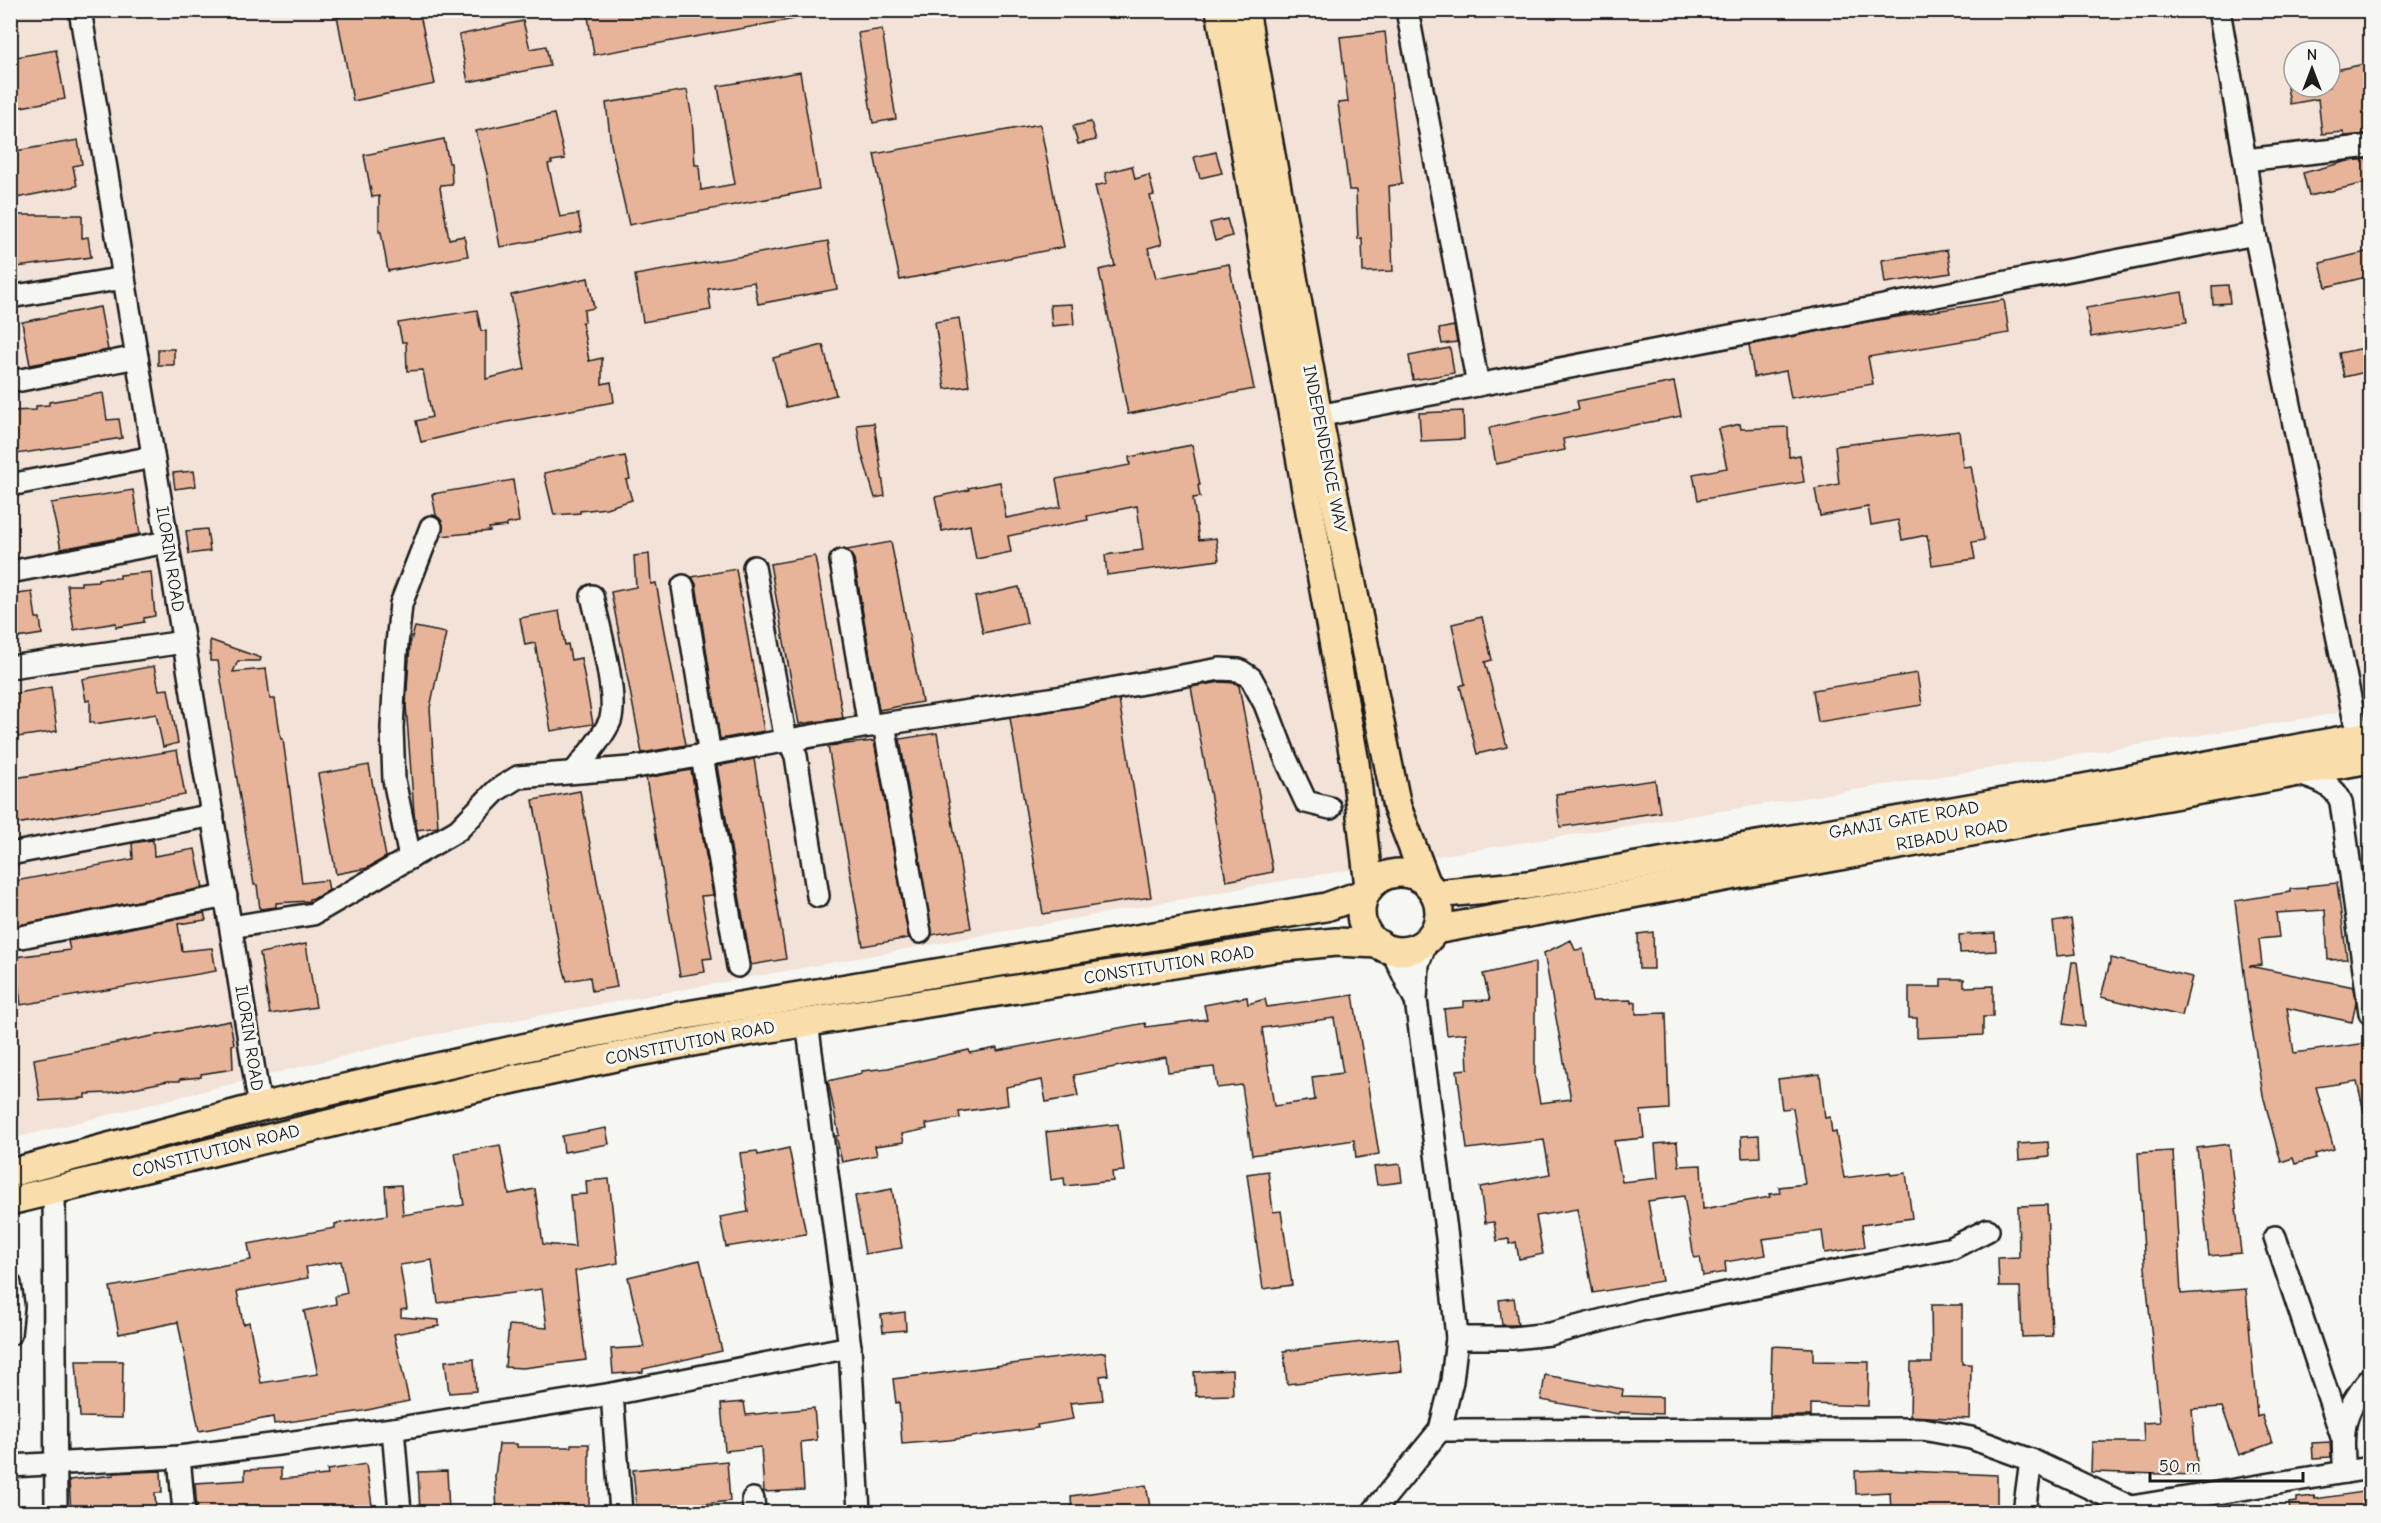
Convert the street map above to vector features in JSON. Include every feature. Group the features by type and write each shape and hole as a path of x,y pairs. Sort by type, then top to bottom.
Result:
{"main road":[{"name":"INDEPENDENCE WAY","path":"1220,10 1355,763 1367,890"},
{"name":"INDEPENDENCE WAY","path":"1245,10 1318,417 1397,807 1430,888"},
{"name":"RIBADU ROAD","path":"1431,935 1534,911 2295,773 2366,744"},
{"name":"GAMJI GATE ROAD","path":"1430,888 1528,885 2055,794 2366,744"},
{"path":"1396,873 1412,874 1430,888 1439,906 1439,918 1431,935 1416,947 1404,951 1385,947 1370,937 1361,915 1361,904 1367,890 1382,877 1396,873"},
{"name":"CONSTITUTION ROAD","path":"10,1173 260,1107 468,1059 675,1017 1326,907 1367,890"},
{"name":"CONSTITUTION ROAD","path":"10,1201 505,1081 633,1053 807,1022 1275,948 1336,942 1385,947"}],"street":[{"name":"ILORIN ROAD","path":"80,10 260,1107"},
{"path":"1407,10 1478,385"},
{"path":"2219,10 2245,160 2255,234 2366,744"},
{"path":"2245,160 2370,146"},
{"path":"1318,417 2255,234"},
{"path":"10,297 124,278"},
{"path":"21,380 137,357"},
{"path":"10,485 153,457"},
{"path":"410,858 394,780 392,728 396,654 401,604 431,527"},
{"path":"10,572 168,542"},
{"path":"841,561 920,932"},
{"path":"754,567 786,740 796,756 818,896"},
{"path":"682,586 738,966"},
{"path":"575,771 600,739 611,719 611,684 592,596"},
{"path":"10,667 184,642"},
{"path":"231,927 313,914 458,830 497,790 518,777 630,768 877,725 1083,694 1220,669 1239,670 1251,678 1261,695 1306,802 1330,808"},
{"path":"2295,773 2333,788 2341,802 2370,1013"},
{"path":"10,854 213,815"},
{"path":"21,937 226,896"},
{"path":"1373,1512 1440,1430 1452,1381 1457,1338 1447,1238 1416,1000 1418,964 1431,935"},
{"path":"1385,947 1416,1000"},
{"path":"807,1022 850,1347 859,1512"},
{"path":"54,1190 56,1512"},
{"path":"1457,1338 1513,1338 1550,1334 1641,1310 1952,1248 1988,1230"},
{"path":"2275,1237 2342,1437 2345,1472"},
{"path":"10,1284 13,1306 10,1334"},
{"path":"10,1466 179,1457 393,1429 612,1394 850,1347"},
{"path":"2342,1437 2353,1399 2370,1378"},
{"path":"612,1394 621,1512"},
{"path":"393,1429 400,1512"},
{"path":"1440,1430 1923,1429 1971,1438 2031,1460 2136,1510 2370,1468"},
{"path":"179,1457 184,1512"},
{"path":"2024,1512 2031,1460"}],"shaded area":[{"path":"10,11 2370,11 2370,708 1299,878 415,1038 11,1139"}],"building":[{"path":"336,10 419,10 435,84 353,101"},
{"path":"587,10 794,10 794,19 594,55"},
{"path":"523,21 530,49 546,46 550,66 468,82 459,35"},
{"path":"882,29 896,119 873,123 858,33"},
{"path":"1385,32 1402,184 1389,186 1393,271 1363,272 1362,238 1358,239 1356,190 1349,190 1338,103 1348,102 1340,37"},
{"path":"56,50 65,99 10,109 10,83 15,82 10,58"},
{"path":"2370,63 2370,134 2344,136 2343,132 2322,134 2318,99 2342,99 2342,69"},
{"path":"800,72 819,189 629,225 611,144 606,103 687,90 692,118 695,165 699,165 701,190 735,184 718,86"},
{"path":"2289,99 2318,99 2290,104"},
{"path":"554,114 565,159 551,161 552,163 548,164 560,217 578,214 582,232 500,247 487,174 476,131"},
{"path":"1091,122 1096,140 1078,144 1073,126"},
{"path":"1040,124 1064,247 900,280 874,154"},
{"path":"444,139 449,163 451,163 452,184 441,185 440,188 449,239 464,236 468,256 388,271 381,232 379,232 379,196 372,197 364,155"},
{"path":"78,140 82,164 73,166 77,186 16,198 15,176 10,177 10,152"},
{"path":"1216,152 1222,173 1200,178 1194,157"},
{"path":"2370,159 2370,182 2309,196 2303,173 2348,161"},
{"path":"1132,166 1135,179 1149,175 1154,195 1150,196 1162,244 1148,248 1156,278 1229,264 1254,389 1128,414 1099,270 1115,266 1095,186 1107,183 1105,173"},
{"path":"16,215 82,215 82,238 88,237 91,257 10,268 10,224 17,224"},
{"path":"1227,219 1232,236 1215,241 1210,223"},
{"path":"828,241 837,289 758,304 754,282 708,289 711,310 643,322 635,275"},
{"path":"1947,250 1951,273 1885,283 1882,260"},
{"path":"2370,251 2370,276 2326,287 2320,263"},
{"path":"588,278 594,308 584,310 585,322 582,322 589,361 602,358 602,384 611,382 614,402 507,422 421,442 416,421 432,417 423,370 407,371 406,342 402,342 398,323 477,310 481,331 486,331 486,379 525,369 511,295"},
{"path":"2228,285 2230,303 2213,304 2212,286"},
{"path":"2182,292 2187,322 2091,337 2086,308"},
{"path":"2004,300 2009,333 1868,357 1873,384 1791,398 1786,371 1754,377 1749,345 1872,321"},
{"path":"1072,304 1074,324 1052,326 1050,305"},
{"path":"100,307 108,350 30,365 22,322"},
{"path":"959,318 969,386 945,389 935,322"},
{"path":"1454,326 1457,342 1442,344 1439,329"},
{"path":"823,345 836,395 786,407 773,358"},
{"path":"2370,347 2370,371 2344,377 2339,353"},
{"path":"1450,348 1454,373 1413,380 1409,356"},
{"path":"158,349 174,349 174,365 158,365"},
{"path":"1674,382 1681,416 1563,439 1565,450 1496,464 1489,428 1579,409 1577,401"},
{"path":"103,393 107,420 119,419 122,438 10,455 10,411 36,410 36,406 49,405 49,402"},
{"path":"1463,411 1464,439 1421,441 1419,413"},
{"path":"874,423 885,496 875,498 861,451 857,425"},
{"path":"1740,424 1741,429 1788,427 1789,457 1800,455 1804,482 1698,500 1693,474 1727,468 1718,429"},
{"path":"1959,431 1963,467 1971,466 1984,540 1972,542 1975,559 1932,565 1927,535 1902,540 1898,520 1871,525 1868,507 1820,516 1815,489 1839,484 1835,446"},
{"path":"1192,445 1200,485 1198,485 1200,497 1193,498 1199,540 1216,538 1219,560 1107,575 1105,555 1143,550 1137,506 1087,516 1088,520 1008,536 1011,552 976,559 970,525 942,531 935,497 1000,482 1006,518 1061,507 1056,479 1130,465 1129,457"},
{"path":"625,456 630,479 626,480 632,500 606,508 580,511 580,513 554,515 544,473"},
{"path":"194,471 196,486 175,489 173,473"},
{"path":"513,480 519,522 489,528 490,531 441,536 443,525 436,515 432,494"},
{"path":"133,490 140,534 61,549 51,503"},
{"path":"207,529 210,551 189,554 186,531"},
{"path":"891,542 922,702 879,710 854,559 847,550"},
{"path":"649,554 651,584 656,583 686,745 642,753 611,592 636,587 634,556"},
{"path":"815,556 843,718 799,724 770,564"},
{"path":"736,569 764,731 720,739 696,584 692,577"},
{"path":"151,572 155,616 144,618 144,622 116,627 116,623 74,630 67,585 81,585 81,582"},
{"path":"1019,587 1027,623 983,633 975,597"},
{"path":"32,592 36,618 40,618 42,634 10,639 10,595"},
{"path":"559,611 565,645 568,644 571,660 581,658 593,724 551,731 535,643 525,645 520,618"},
{"path":"1482,617 1492,660 1485,662 1507,747 1477,754 1460,686 1465,684 1452,624"},
{"path":"415,627 446,633 430,708 438,827 417,830 406,705 410,644"},
{"path":"210,640 261,658 260,661 238,661 233,672 266,669 270,699 275,699 281,739 283,739 302,883 327,880 329,890 309,901 276,903 276,907 260,909 257,885 254,885 218,661 210,661"},
{"path":"154,666 159,690 168,689 178,743 163,747 156,714 94,724 90,722 90,700 86,701 82,679"},
{"path":"1917,673 1922,705 1818,722 1813,690"},
{"path":"1221,682 1235,683 1239,686 1273,872 1226,881 1191,687"},
{"path":"51,687 57,731 18,737 11,694"},
{"path":"1119,700 1151,897 1043,914 1010,718"},
{"path":"937,733 971,928 932,935 900,739"},
{"path":"874,741 909,938 863,946 828,746"},
{"path":"177,750 185,795 10,825 10,779"},
{"path":"754,759 786,959 751,965 717,766"},
{"path":"369,765 386,857 367,868 336,874 318,774"},
{"path":"691,770 713,895 701,896 712,958 703,959 705,972 680,976 646,778"},
{"path":"1655,780 1660,812 1560,827 1556,794"},
{"path":"580,791 617,987 592,991 590,977 567,981 533,800"},
{"path":"153,840 154,856 195,849 203,888 10,927 10,882 133,859 132,843"},
{"path":"2337,883 2347,959 2328,960 2325,910 2276,913 2279,937 2259,939 2262,965 2249,966 2354,987 2356,1003 2352,1022 2287,1008 2294,1053 2367,1043 2370,1111 2364,1112 2357,1081 2316,1087 2334,1149 2315,1154 2316,1158 2295,1164 2293,1158 2281,1162 2263,1095 2248,1005 2235,901 2290,892 2290,889 2307,888 2307,886"},
{"path":"204,913 206,920 178,924 182,951 212,948 216,971 21,1005 15,957 70,950 68,941"},
{"path":"2071,919 2076,954 2057,956 2053,922"},
{"path":"1653,932 1654,969 1639,969 1638,934"},
{"path":"1995,933 1996,951 1960,953 1959,935"},
{"path":"1571,940 1575,950 1583,949 1592,1001 1631,1000 1631,1003 1636,1002 1636,1014 1666,1013 1669,1109 1641,1111 1644,1138 1614,1141 1622,1182 1658,1178 1655,1144 1677,1142 1679,1166 1701,1165 1703,1209 1770,1197 1769,1194 1780,1193 1779,1187 1805,1184 1793,1108 1782,1109 1778,1079 1820,1074 1825,1118 1830,1117 1832,1133 1836,1132 1844,1178 1890,1172 1891,1175 1906,1173 1912,1218 1862,1225 1865,1247 1825,1253 1822,1231 1763,1239 1766,1255 1725,1262 1726,1272 1703,1276 1700,1257 1694,1258 1684,1196 1648,1201 1662,1281 1593,1293 1577,1209 1536,1216 1543,1254 1519,1259 1516,1242 1509,1244 1509,1239 1497,1241 1494,1222 1485,1223 1480,1187 1550,1174 1544,1140 1467,1149 1457,1070 1468,1069 1466,1033 1447,1035 1444,1009 1464,1007 1464,1001 1490,1000 1483,974 1535,962 1535,1076 1540,1103 1571,1099 1544,953"},
{"path":"306,944 316,1007 270,1014 260,953"},
{"path":"2111,958 2192,977 2182,1016 2101,997"},
{"path":"2072,962 2077,962 2085,1027 2063,1024"},
{"path":"1941,979 1964,979 1964,987 1993,986 1993,1017 1983,1017 1983,1035 1917,1038 1917,1018 1909,1018 1909,987 1941,987"},
{"path":"1353,995 1379,1154 1356,1158 1354,1140 1252,1155 1242,1085 1217,1088 1214,1067 1168,1072 1166,1057 1074,1075 1078,1096 1046,1102 1042,1080 1006,1087 1008,1105 959,1112 960,1118 926,1124 927,1129 902,1134 904,1142 875,1146 877,1155 842,1162 828,1081 862,1073 862,1071 888,1068 969,1050 970,1053 997,1048 997,1051 1145,1023 1146,1027 1207,1019 1204,1005 1247,997 1248,1004 1265,999 1267,1007","holes":["1334,1018 1343,1073 1312,1077 1315,1100 1274,1106 1262,1028"]},
{"path":"230,1021 234,1044 232,1045 233,1069 109,1093 85,1094 85,1098 40,1101 34,1059"},
{"path":"1118,1124 1124,1171 1112,1172 1113,1181 1065,1186 1064,1178 1051,1180 1046,1132"},
{"path":"606,1128 609,1144 564,1152 562,1136"},
{"path":"1759,1135 1760,1157 1742,1158 1741,1136"},
{"path":"2048,1142 2049,1157 2019,1160 2018,1144"},
{"path":"2229,1144 2241,1253 2209,1256 2197,1148"},
{"path":"500,1145 509,1194 535,1189 543,1244 575,1247 570,1195 587,1194 586,1181 609,1179 618,1263 575,1271 586,1360 523,1368 505,1367 509,1325 547,1328 542,1289 438,1303 432,1260 400,1265 407,1309 401,1310 401,1317 439,1320 439,1326 394,1334 409,1401 363,1411 274,1424 273,1417 199,1431 178,1322 119,1334 110,1287 251,1260 248,1244 335,1228 335,1224 387,1215 385,1186 401,1185 403,1215 464,1205 455,1153","holes":["341,1261 347,1293 335,1296 336,1304 304,1311 318,1374 261,1383 249,1322 243,1324 237,1291 308,1278 306,1267"]},
{"path":"789,1148 806,1234 726,1247 720,1217 748,1212 740,1153 757,1151 758,1155"},
{"path":"2173,1151 2181,1294 2246,1289 2257,1417 2262,1415 2272,1443 2239,1455 2222,1407 2192,1409 2198,1475 2091,1472 2092,1442 2144,1442 2143,1423 2160,1422 2145,1267 2138,1153"},
{"path":"1400,1164 1402,1182 1377,1185 1374,1167"},
{"path":"1268,1171 1273,1212 1281,1211 1292,1285 1263,1289 1247,1174"},
{"path":"892,1189 902,1248 865,1254 855,1196"},
{"path":"2047,1205 2052,1336 2022,1337 2020,1287 1999,1287 1998,1258 2019,1257 2018,1206"},
{"path":"700,1260 722,1351 643,1369 643,1372 613,1374 611,1349 644,1347 628,1277"},
{"path":"1514,1298 1518,1325 1502,1325 1499,1300"},
{"path":"1931,1305 1962,1305 1962,1364 1971,1364 1970,1419 1910,1416 1911,1363 1932,1363"},
{"path":"905,1312 906,1330 883,1332 881,1315"},
{"path":"1398,1338 1402,1371 1287,1384 1284,1351"},
{"path":"1772,1346 1813,1348 1813,1361 1869,1362 1868,1406 1811,1404 1811,1416 1770,1416"},
{"path":"1105,1352 1108,1375 1100,1376 1103,1400 1070,1403 1073,1419 1037,1425 1038,1428 902,1444 899,1402 896,1403 893,1379"},
{"path":"474,1359 476,1391 449,1393 445,1361"},
{"path":"76,1361 123,1361 122,1418 80,1417"},
{"path":"1232,1370 1233,1395 1196,1396 1194,1372"},
{"path":"1545,1375 1623,1389 1622,1396 1662,1397 1662,1414 1619,1412 1618,1414 1541,1400"},
{"path":"744,1402 746,1415 814,1408 817,1440 801,1442 804,1490 764,1492 761,1447 725,1451 721,1404"},
{"path":"2330,1442 2331,1457 2313,1458 2312,1443"},
{"path":"499,1444 517,1444 517,1447 571,1447 571,1444 589,1444 589,1512 497,1512 495,1476"},
{"path":"727,1461 730,1501 637,1512 633,1470"},
{"path":"366,1464 373,1512 197,1512 195,1483 245,1480 245,1470 281,1468 281,1479 328,1475 327,1470"},
{"path":"1884,1470 1997,1475 1997,1507 1993,1507 1993,1512 1891,1512 1890,1492 1856,1494 1855,1471"},
{"path":"161,1471 162,1493 155,1493 156,1512 71,1512 69,1480 114,1475 113,1473"},
{"path":"447,1471 449,1512 420,1512 418,1472"},
{"path":"1146,1485 1151,1512 1072,1512 1071,1496"},
{"path":"2370,1491 2370,1512 2290,1512 2289,1503 2297,1502 2297,1498 2314,1496 2315,1499"}]}
